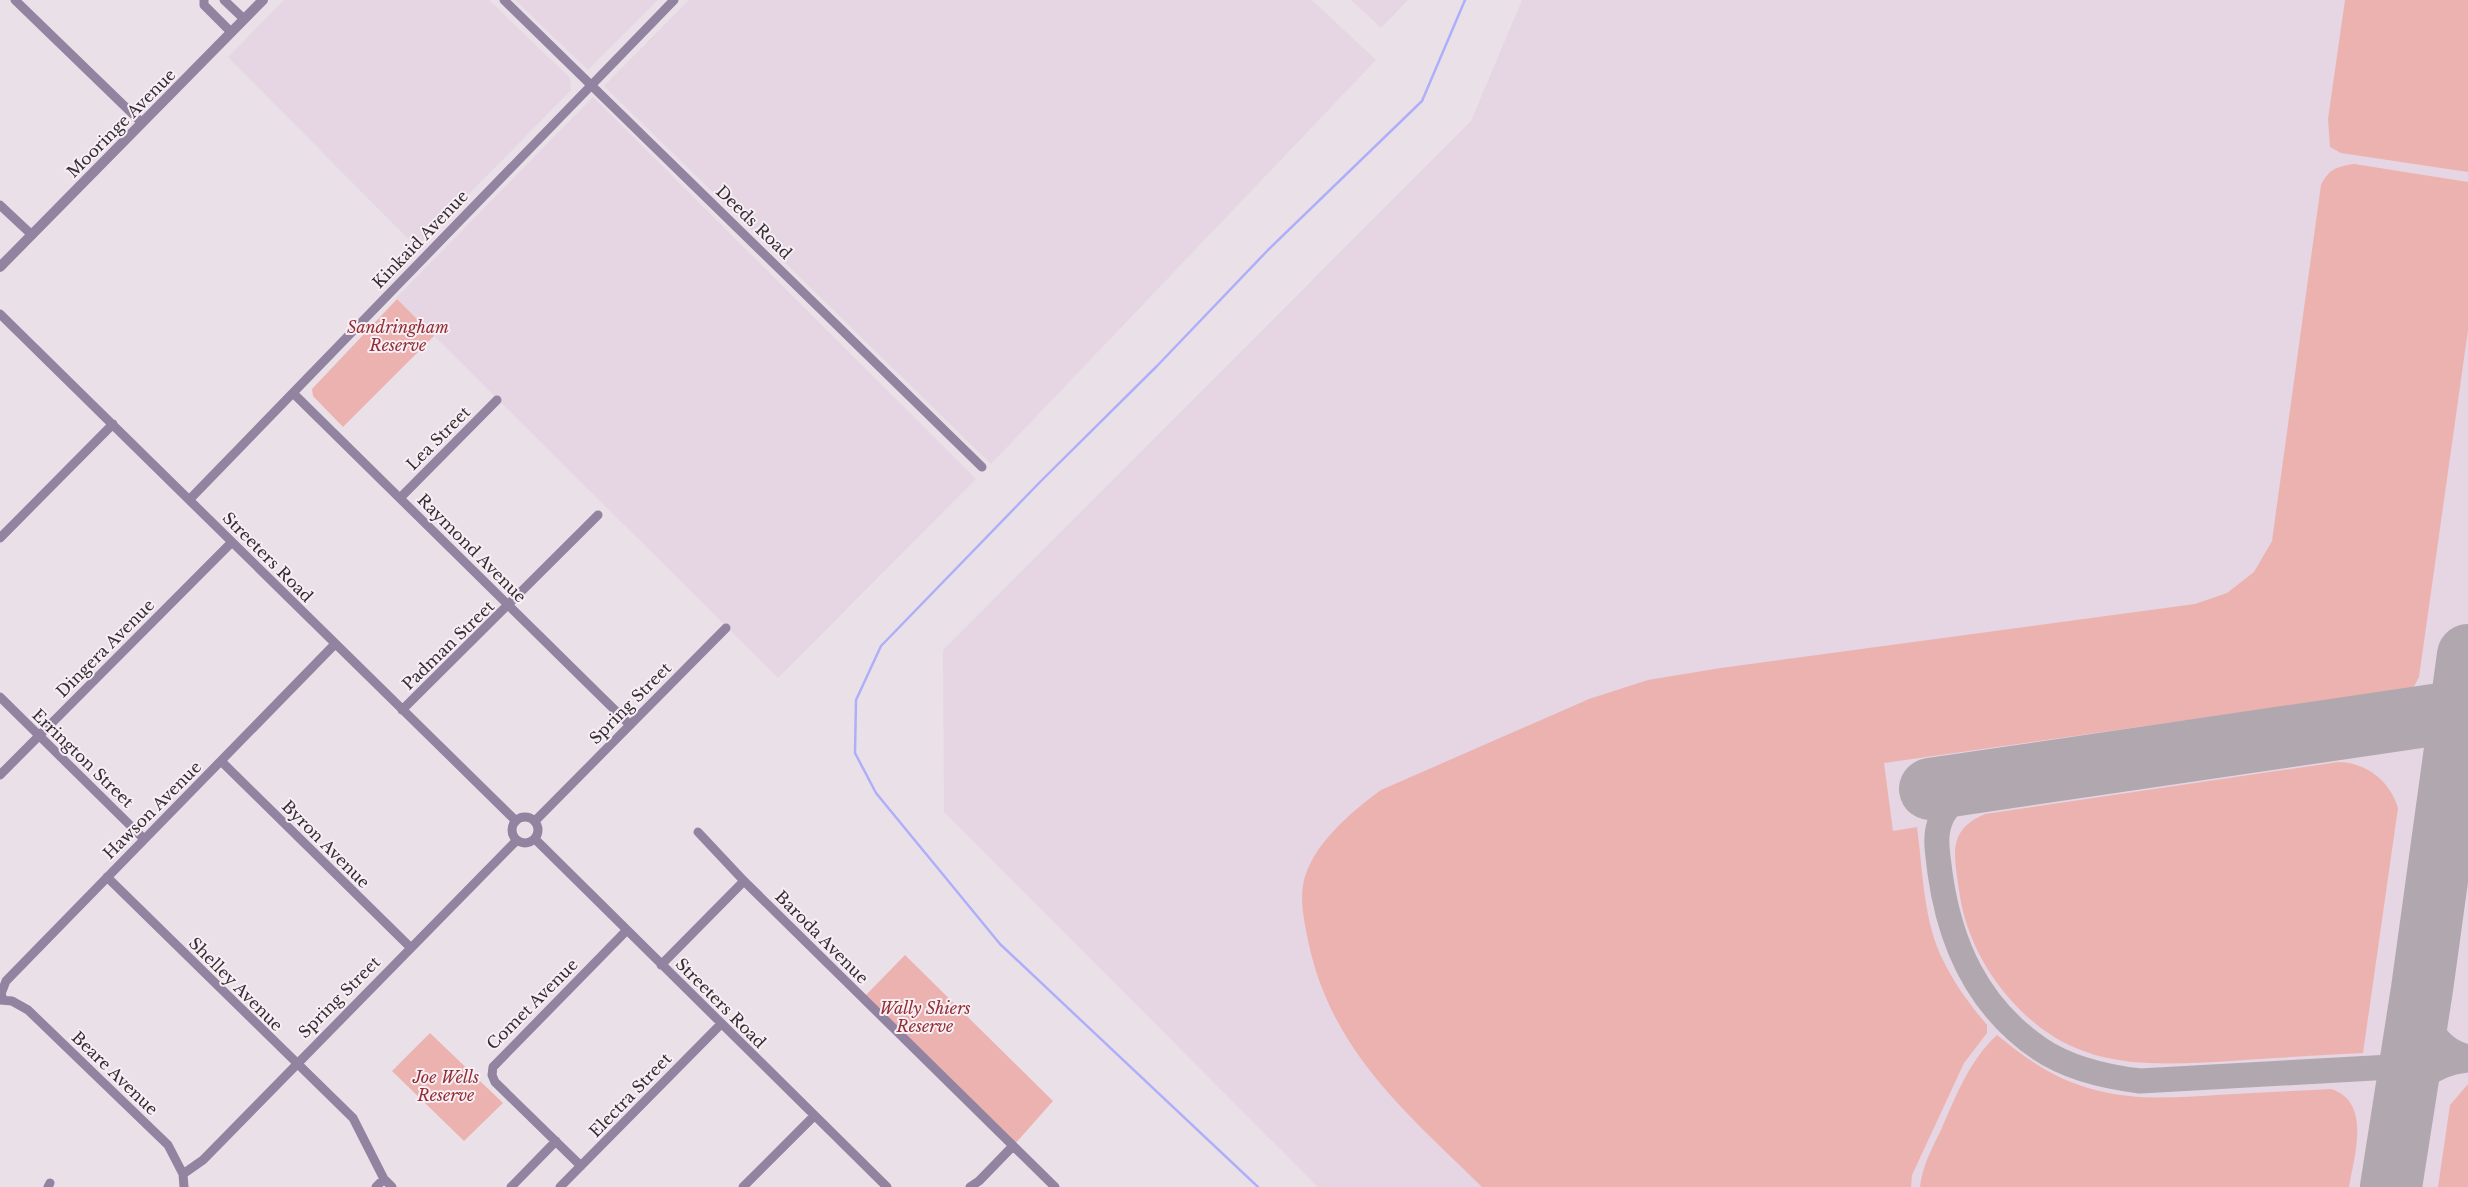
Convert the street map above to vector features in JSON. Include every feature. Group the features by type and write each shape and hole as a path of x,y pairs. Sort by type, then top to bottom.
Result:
{"street":[{"path":"15,0 142,123"},
{"path":"204,0 204,5 231,32"},
{"path":"224,0 244,19"},
{"name":"Mooringe Avenue","path":"0,267 263,0"},
{"name":"Deeds Road","path":"504,0 982,467"},
{"name":"Kinkaid Avenue","path":"190,499 674,0"},
{"path":"0,204 32,235"},
{"name":"Streeters Road","path":"0,314 516,821"},
{"name":"Raymond Avenue","path":"293,393 630,725"},
{"name":"Lea Street","path":"400,498 497,400"},
{"path":"0,538 113,424"},
{"name":"Padman Street","path":"402,710 509,606 598,515"},
{"name":"Dingera Avenue","path":"0,775 232,542"},
{"name":"Spring Street","path":"535,821 726,628"},
{"name":"Hawson Avenue","path":"1,1000 1,994 6,982 335,644"},
{"name":"Errington Street","path":"0,697 144,839"},
{"name":"Byron Avenue","path":"222,762 410,947"},
{"path":"525,817 535,821 538,831 535,839 527,843 517,840 512,833 516,821 525,817"},
{"name":"Baroda Avenue","path":"698,832 744,881 1055,1187"},
{"name":"Streeters Road","path":"535,839 887,1187"},
{"name":"Spring Street","path":"183,1174 203,1160 295,1063 517,840"},
{"name":"Shelley Avenue","path":"107,877 353,1118 384,1179 392,1187"},
{"path":"661,965 744,881"},
{"name":"Comet Avenue","path":"581,1166 495,1082 492,1075 492,1067 627,930"},
{"name":"Beare Avenue","path":"1,1000 12,1001 28,1010 168,1145 183,1174 184,1187"},
{"name":"Electra Street","path":"560,1187 721,1024"},
{"path":"743,1187 814,1116"},
{"path":"511,1187 556,1141"},
{"path":"970,1187 979,1181 1013,1146"},
{"path":"376,1187 384,1179"},
{"path":"518,1180 525,1187"}],"shaded area":[{"path":"284,0 489,0 570,78 571,90 419,245 417,242 414,245 228,57"},
{"path":"515,0 658,0 588,70"},
{"path":"689,0 1312,0 1376,60 991,464 604,86"},
{"path":"1351,0 1408,0 1381,28"},
{"path":"1522,0 2468,0 2468,1187 1318,1187 944,812 943,650 1471,121"},
{"path":"593,97 976,479 778,678 396,298"}],"green space":[{"path":"2345,0 2468,0 2468,172 2341,153 2330,147 2328,119"},
{"path":"2354,164 2468,182 2468,330 2419,677 2413,688 1884,763 1893,831 1917,827 1925,896 1937,947 1958,987 1987,1025 1987,1033 1964,1063 1912,1175 1911,1187 1482,1187 1376,1079 1355,1050 1336,1018 1320,983 1306,930 1302,892 1307,871 1314,857 1333,831 1381,790 1589,699 1648,680 1721,668 2195,604 2227,593 2254,572 2272,541 2321,185 2330,172 2342,166"},
{"name":"Sandringham Reserve","path":"397,299 434,336 343,427 313,396 312,389"},
{"path":"2338,762 2358,765 2376,775 2389,789 2398,808 2363,1053 2197,1063 2136,1062 2107,1058 2080,1050 2054,1037 2029,1018 1995,981 1974,944 1961,904 1955,855 1959,836 1964,828 1973,820 1985,814"},
{"name":"Wally Shiers Reserve","path":"905,955 1053,1101 1013,1146 863,998"},
{"name":"Joe Wells Reserve","path":"430,1033 503,1103 464,1141 392,1071"},
{"path":"1997,1035 2018,1052 2063,1079 2088,1088 2120,1095 2168,1098 2331,1089 2344,1096 2352,1105 2356,1118 2356,1146 2349,1187 1920,1187 1928,1158 1964,1080 1987,1045"},
{"path":"2468,1084 2468,1187 2438,1187 2450,1105"}],"waterway":[{"path":"1258,1187 1000,944 876,793 855,753 856,700 881,646 1041,481 1157,366 1268,250 1422,101 1465,0"}],"taxiway":[{"path":"1985,781 1966,791 1955,800 1939,824 1937,845 1945,900 1951,925 1960,949 1970,972 1984,994 2018,1032 2040,1049 2051,1056 2088,1071 2140,1081 2409,1066"},
{"path":"2422,989 2425,1012 2433,1032 2447,1047 2468,1057"},
{"path":"2401,1117 2411,1094 2425,1077 2443,1066 2468,1060"}],"runway":[{"path":"2391,1187 2422,989 2468,655"},
{"path":"1930,789 2468,710"}]}
